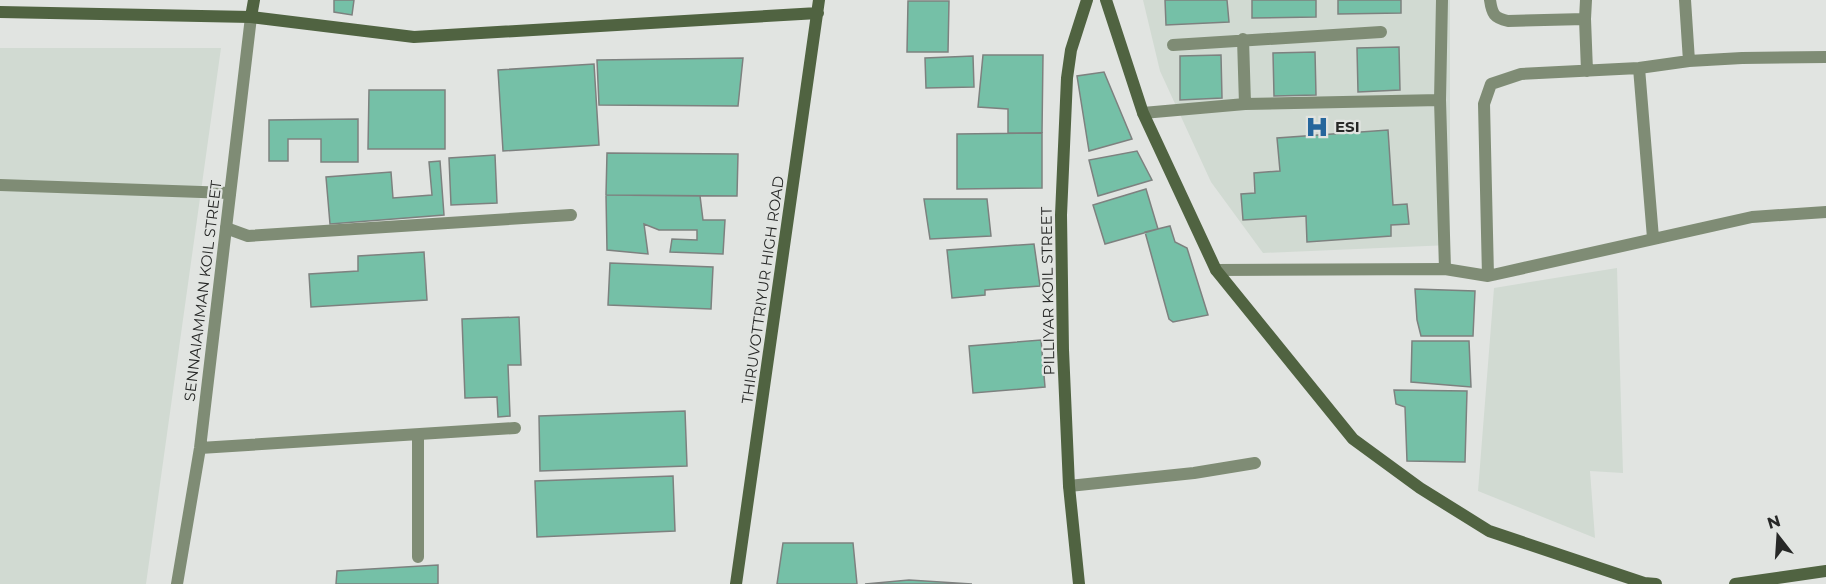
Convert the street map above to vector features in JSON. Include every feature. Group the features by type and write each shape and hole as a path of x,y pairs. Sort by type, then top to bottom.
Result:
{"main road":[{"name":"SENNAIAMMAN KOIL STREET","path":"251,17 254,0"},
{"name":"PILLIYAR KOIL STREET","path":"1079,584 1069,486 1063,350 1061,215 1067,78 1071,50 1087,0"},
{"path":"1106,0 1143,113 1216,270 1353,439 1420,488 1489,531 1644,583 1656,584"},
{"path":"0,12 251,17 414,38 818,6"},
{"name":"THIRUVOTTRIYUR HIGH ROAD","path":"736,584 818,6"},
{"path":"1735,584 1826,571"}],"street":[{"path":"1442,0 1440,100 1445,269"},
{"path":"1490,0 1492,12 1499,19 1508,21 1585,19"},
{"path":"1586,0 1587,70"},
{"path":"1685,0 1689,61"},
{"name":"SENNAIAMMAN KOIL STREET","path":"177,584 200,448 251,17"},
{"path":"1173,45 1382,32"},
{"path":"1243,39 1245,104"},
{"path":"1488,276 1484,104 1491,84 1521,74 1639,68 1689,61 1742,58 1826,57"},
{"path":"1639,68 1653,238"},
{"path":"1143,113 1245,104 1440,100"},
{"path":"0,185 230,193"},
{"path":"1216,270 1445,269 1488,276 1752,217 1826,212"},
{"path":"226,228 248,236 571,215"},
{"path":"200,448 515,428"},
{"path":"418,435 418,557"},
{"path":"1069,486 1194,473 1255,463"}],"shaded area":[{"name":"ESI","path":"1143,0 1450,0 1450,245 1263,253 1211,182 1160,71"},
{"path":"0,48 221,48 146,584 0,584"},
{"path":"1617,268 1623,473 1590,471 1595,538 1478,491 1494,288"}],"building":[{"path":"334,0 354,0 352,15 334,12"},
{"path":"1165,0 1227,0 1229,22 1166,25"},
{"path":"1252,0 1316,0 1316,17 1252,18"},
{"path":"1338,0 1401,0 1401,13 1338,14"},
{"path":"908,1 949,1 948,52 907,52"},
{"path":"1399,47 1400,90 1358,92 1357,48"},
{"path":"1315,52 1316,95 1274,96 1273,53"},
{"path":"983,55 1043,55 1042,133 1008,133 1008,109 978,107"},
{"path":"1221,55 1222,98 1180,100 1180,56"},
{"path":"973,56 974,87 926,88 925,58"},
{"path":"743,58 738,106 599,105 597,60"},
{"path":"594,64 599,145 503,151 498,70"},
{"path":"1104,72 1132,139 1089,151 1077,76"},
{"path":"369,90 445,90 445,149 368,149"},
{"path":"358,119 358,162 321,162 321,139 288,139 288,161 269,161 269,120"},
{"path":"1388,130 1393,205 1407,204 1409,224 1391,225 1391,236 1307,242 1306,216 1243,220 1241,194 1255,193 1254,173 1280,171 1277,138"},
{"path":"1042,133 1042,188 957,189 957,134"},
{"path":"1137,151 1152,180 1098,196 1089,160"},
{"path":"607,153 738,154 737,196 606,195"},
{"path":"495,155 497,203 451,205 449,158"},
{"path":"440,161 444,215 330,224 326,177 391,172 393,198 432,195 429,162"},
{"path":"1146,189 1158,229 1105,244 1093,205"},
{"path":"606,195 700,196 703,220 725,220 723,254 670,252 672,239 697,240 697,230 659,230 644,224 648,254 607,250"},
{"path":"924,199 987,199 991,236 930,239"},
{"path":"1170,226 1175,242 1187,248 1208,315 1173,322 1169,319 1145,232"},
{"path":"1034,244 1040,286 985,290 985,295 952,298 947,250"},
{"path":"424,252 427,300 311,307 309,274 358,271 358,256"},
{"path":"610,263 713,267 711,309 608,305"},
{"path":"1415,289 1475,291 1473,336 1421,336 1417,320"},
{"path":"519,317 521,365 508,365 510,416 498,417 497,397 465,398 462,319"},
{"path":"1041,340 1045,387 973,393 969,346"},
{"path":"1412,341 1469,341 1471,387 1411,382"},
{"path":"1394,390 1467,391 1465,462 1407,461 1405,407 1396,404"},
{"path":"685,411 687,466 540,471 539,416"},
{"path":"673,476 675,531 537,537 535,481"},
{"path":"783,543 853,543 857,584 777,584"},
{"path":"438,565 438,584 336,584 337,571"},
{"path":"909,580 972,584 865,584"}],"place":[{"name":"ESI","path":"1317,127"}]}
